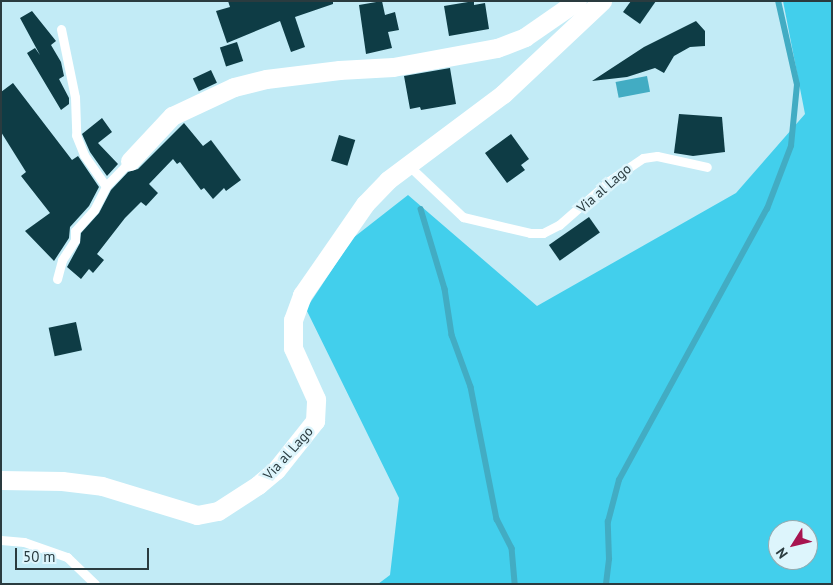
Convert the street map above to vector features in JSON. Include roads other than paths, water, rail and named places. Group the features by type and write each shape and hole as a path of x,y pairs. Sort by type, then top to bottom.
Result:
{"street":[{"path":"130,161 172,116 234,87 266,79 330,71 392,67 496,48 525,37 577,1"},
{"name":"Via al Lago","path":"1,480 62,481 102,486 197,515 218,511 258,485 276,470 315,421 316,399 293,348 297,305 365,204 408,165 503,94 602,1"}],"lane":[{"path":"61,29 75,97 76,135 84,155 106,186"},
{"name":"Via al Lago","path":"408,165 463,217 530,234 543,233 559,225 609,181 643,158 657,156 707,167"},
{"path":"57,279 62,260 75,240 75,231 94,210 106,186 130,161"},
{"path":"1,540 49,549 79,565 95,584"}],"waterway":[{"path":"606,584 609,559 608,522 619,480 767,209 791,146 797,85 778,1"},
{"path":"421,209 445,289 452,335 471,387 497,519 512,548 515,584"}]}
